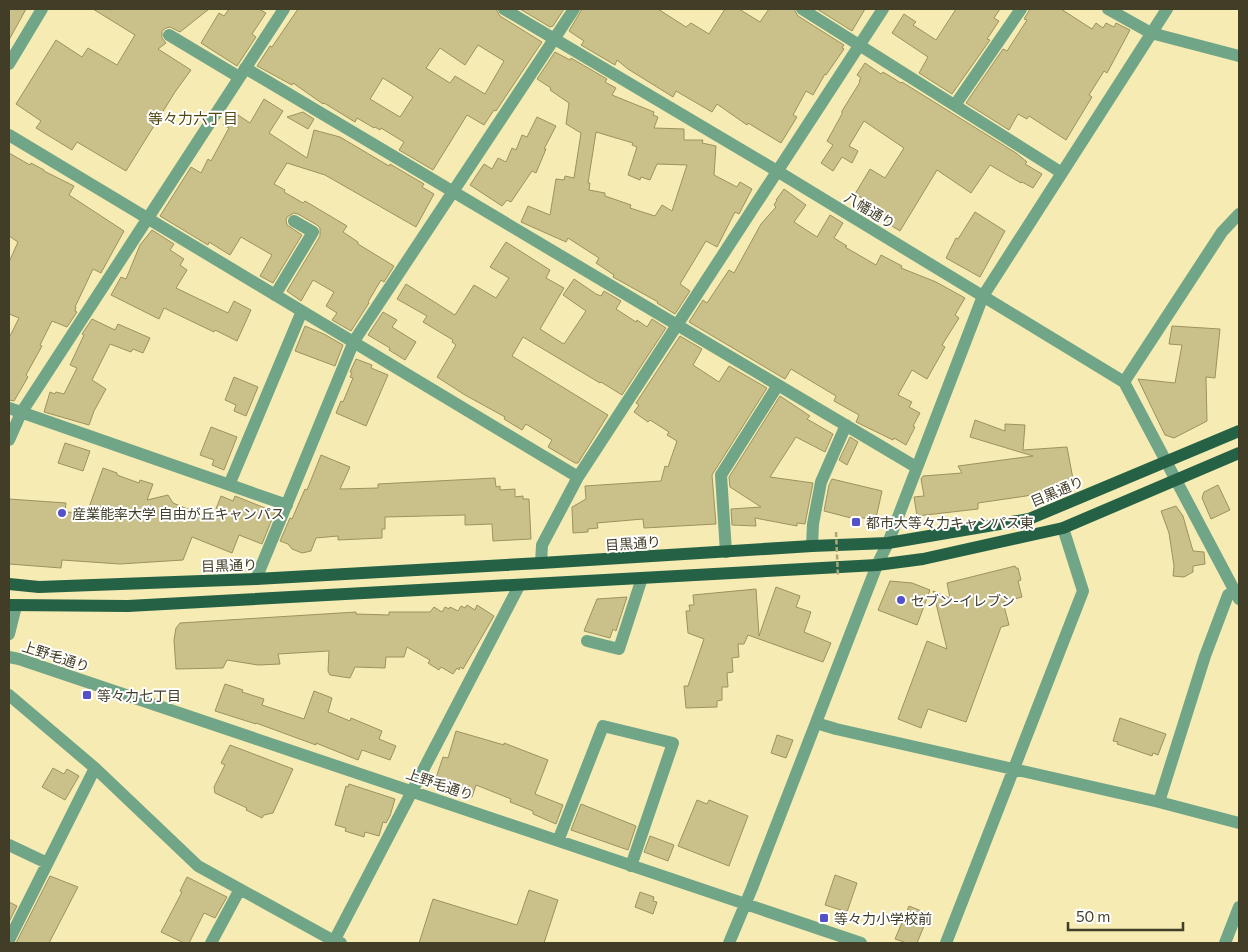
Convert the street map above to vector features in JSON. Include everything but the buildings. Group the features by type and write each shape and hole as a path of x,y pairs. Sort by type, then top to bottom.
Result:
{"main road":[{"name":"目黒通り","path":"9,584 39,587 256,579 888,543 1029,519 1239,431"},
{"path":"12,605 128,606 877,565 923,559 1062,528 1239,453"}],"street":[{"path":"9,64 42,9"},
{"path":"9,440 15,410 148,219 284,9"},
{"name":"八幡通り","path":"504,9 777,171 1124,382 1237,595"},
{"path":"256,579 354,341 574,9"},
{"path":"802,9 1062,172"},
{"path":"541,563 542,545 578,477 883,9"},
{"path":"955,105 1021,9"},
{"path":"1108,9 1151,33 1239,56"},
{"path":"729,943 877,565 888,543 982,296 1167,9"},
{"path":"169,35 242,73 454,192 916,467"},
{"path":"9,135 578,477"},
{"path":"1124,382 1222,232 1239,214"},
{"path":"275,295 313,232 294,221"},
{"path":"229,485 302,311"},
{"path":"726,552 721,475 778,384"},
{"path":"15,410 287,505"},
{"path":"812,546 813,524 821,482 846,425"},
{"path":"946,943 1082,591 1062,528"},
{"path":"587,641 620,649 642,578"},
{"path":"9,696 94,768 198,866 336,942 412,790 519,586"},
{"path":"1159,802 1205,656 1228,595 1237,595"},
{"path":"9,634 12,605"},
{"name":"上野毛通り","path":"9,657 412,790 861,943"},
{"path":"816,723 1159,802 1239,823"},
{"path":"558,841 603,726 673,743 632,866"},
{"path":"9,940 94,768"},
{"path":"9,844 47,863"},
{"path":"211,943 240,889"},
{"path":"1225,943 1239,907"}],"path":[{"path":"836,532 838,577"}],"place":[{"name":"産業能率大学 自由が丘キャンパス","path":"62,513"},
{"name":"都市大等々力キャンパス東","path":"856,522"},
{"name":"セブン-イレブン","path":"901,600"},
{"name":"等々力七丁目","path":"87,695"},
{"name":"等々力小学校前","path":"824,918"}],"district":[{"name":"等々力六丁目","path":"193,118"}]}
